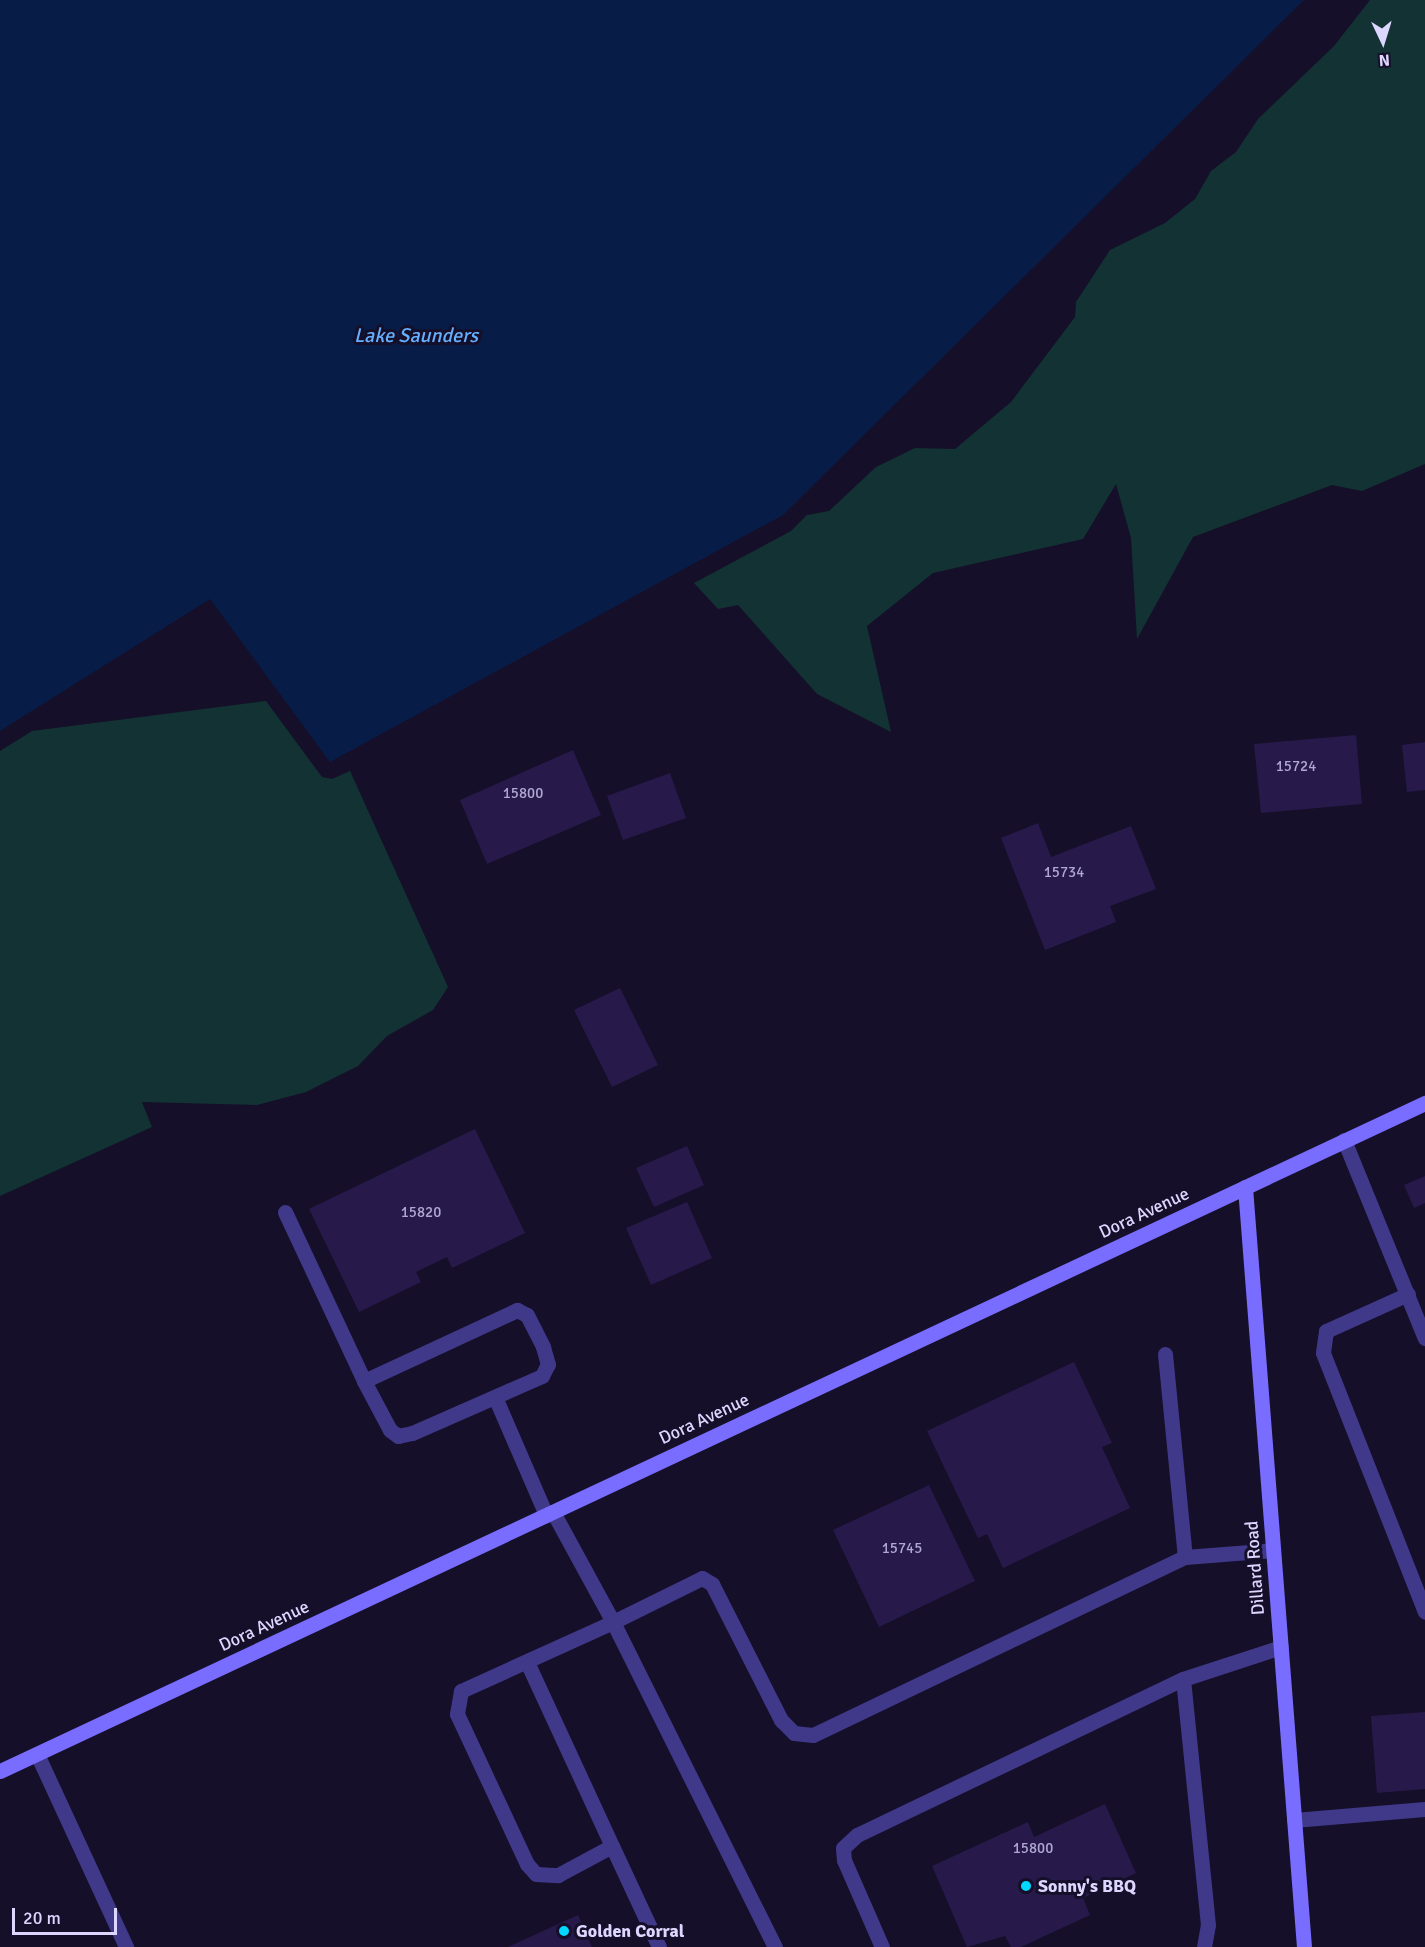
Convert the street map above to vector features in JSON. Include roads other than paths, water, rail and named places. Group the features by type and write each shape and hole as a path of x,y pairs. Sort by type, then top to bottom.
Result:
{"street":[{"name":"Dora Avenue","path":"0,1771 1425,1103"},
{"name":"Dillard Road","path":"1245,1187 1304,1947"}],"lane":[{"path":"1344,1140 1425,1338"},
{"path":"285,1212 364,1381 390,1430 398,1436 542,1376 548,1364 527,1315 517,1310 364,1381"},
{"path":"1408,1294 1326,1331 1323,1353 1425,1612"},
{"path":"1165,1354 1185,1557"},
{"path":"495,1397 549,1513 613,1622 775,1947"},
{"path":"612,1846 558,1875 536,1874 457,1714 460,1691 613,1622 702,1578 712,1584 782,1720 794,1733 813,1735 1185,1557 1273,1551"},
{"path":"882,1947 844,1860 843,1848 857,1835 1183,1679 1281,1647"},
{"path":"527,1662 659,1947"},
{"path":"1183,1679 1208,1925 1204,1947"},
{"path":"37,1754 126,1947"},
{"path":"1294,1820 1425,1809"}],"water":[{"name":"Lake Saunders","path":"0,0 1304,0 783,515 330,762 210,599 0,731"}],"place":[{"name":"Sonny's BBQ","path":"1026,1886"},
{"name":"Golden Corral","path":"564,1931"}]}
